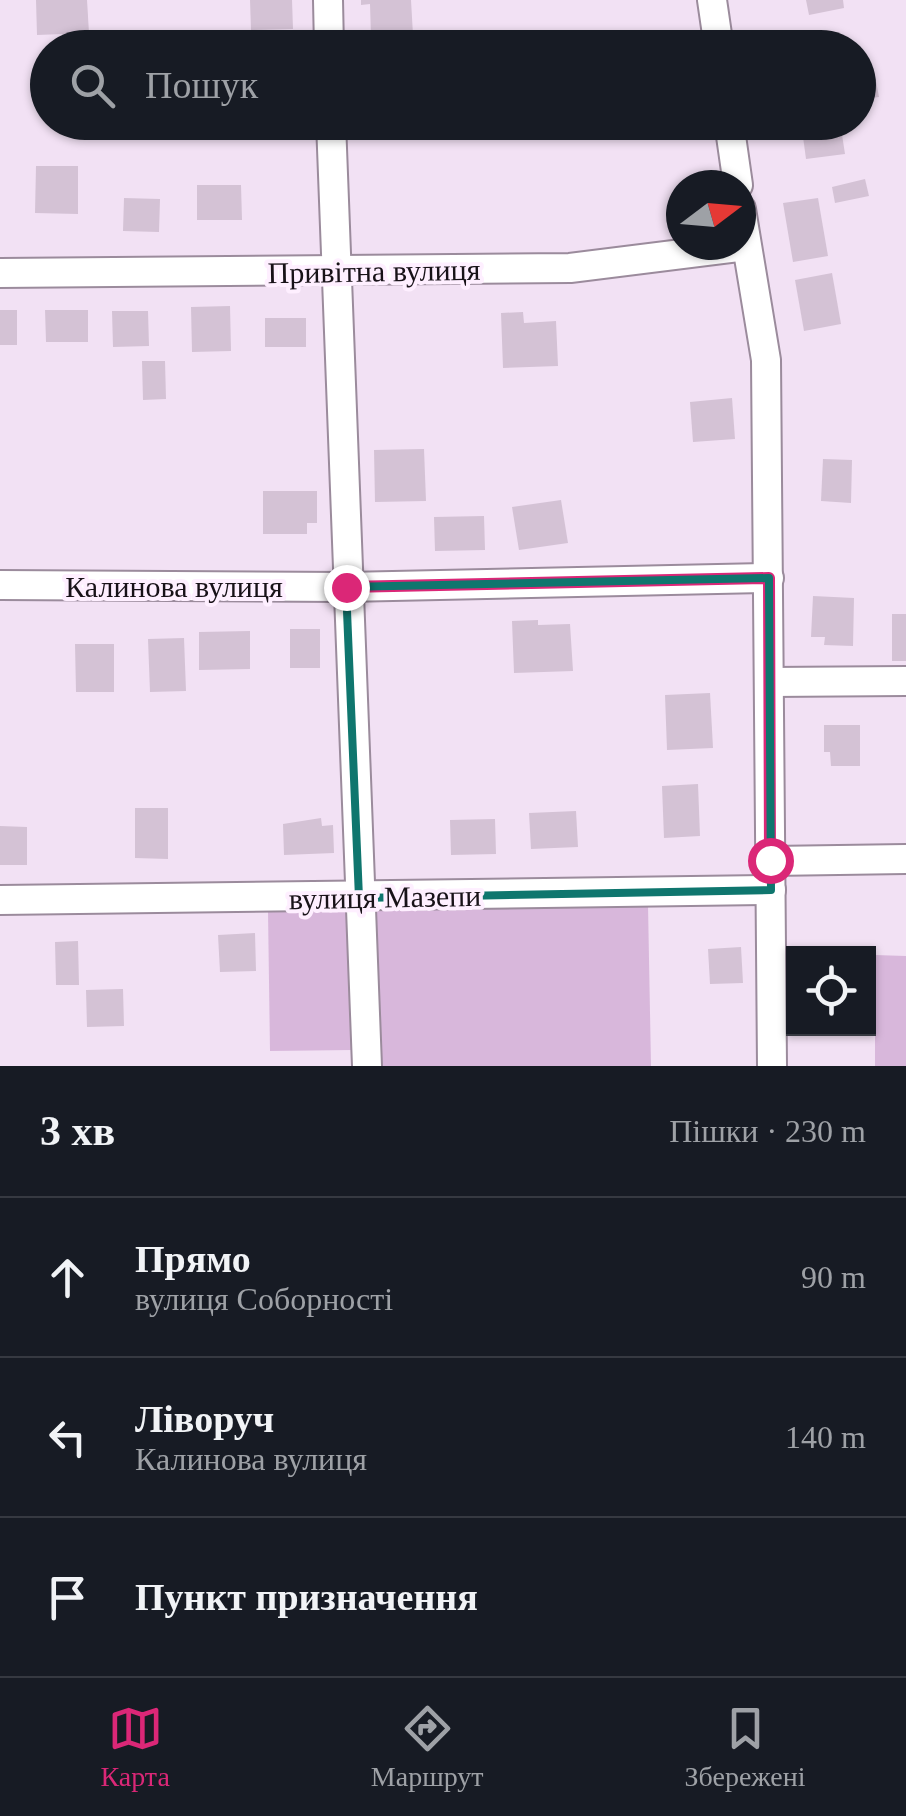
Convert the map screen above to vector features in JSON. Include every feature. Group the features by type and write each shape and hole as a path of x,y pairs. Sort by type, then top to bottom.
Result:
{"street":[{"path":"328,0 329,30"},
{"path":"712,0 716,30"},
{"path":"331,140 346,587 368,1066"},
{"path":"732,140 736,170"},
{"name":"Привітна вулиця","path":"0,273 570,268 666,256"},
{"path":"748,260 766,360 772,1066"},
{"name":"Калинова вулиця","path":"0,585 346,587 769,578"},
{"path":"770,682 906,681"},
{"path":"770,860 906,860"},
{"name":"вулиця Мазепи","path":"0,900 771,890"}],"highlighted area":[{"path":"769,578 771,890 359,898 346,587"}],"shaded area":[{"path":"648,905 651,1066 378,1066 371,910"},
{"path":"349,910 352,1050 270,1051 268,911"},
{"path":"876,955 906,956 906,1066 875,1066"}],"building":[{"path":"36,0 87,0 89,30 37,30"},
{"path":"250,0 292,0 293,29 251,30"},
{"path":"361,0 411,0 413,30 371,30 370,4 361,5"},
{"path":"806,0 843,0 844,8 809,15"},
{"path":"803,140 843,140 845,154 806,159"},
{"path":"36,166 78,166 78,214 35,213"},
{"path":"865,179 869,196 835,203 832,187"},
{"path":"197,185 241,185 242,220 197,220"},
{"path":"124,198 160,199 159,232 123,231"},
{"path":"818,198 828,256 793,262 783,203"},
{"path":"832,273 841,324 804,331 795,280"},
{"path":"230,306 231,351 192,352 191,307"},
{"path":"0,310 17,310 17,345 0,345"},
{"path":"45,310 88,310 88,342 46,342"},
{"path":"112,311 148,311 149,346 113,347"},
{"path":"523,312 524,323 556,321 558,366 503,368 501,313"},
{"path":"265,318 306,318 306,347 265,347"},
{"path":"142,361 165,361 166,399 143,400"},
{"path":"732,398 735,439 693,442 690,402"},
{"path":"424,449 426,501 375,502 374,450"},
{"path":"823,459 852,460 851,503 821,501"},
{"path":"263,491 317,491 317,523 307,523 307,534 263,534"},
{"path":"561,500 568,543 519,550 512,507"},
{"path":"484,516 485,550 435,551 434,517"},
{"path":"813,596 854,598 853,646 824,645 825,637 811,637"},
{"path":"892,614 906,614 906,661 892,661"},
{"path":"538,620 538,625 570,624 573,671 514,673 512,621"},
{"path":"290,629 320,629 320,668 290,668"},
{"path":"250,631 250,669 199,670 199,632"},
{"path":"184,638 186,691 150,692 148,639"},
{"path":"75,644 114,644 114,692 76,692"},
{"path":"710,693 713,748 667,750 665,695"},
{"path":"824,725 860,725 860,766 831,766 830,752 824,752"},
{"path":"698,784 700,836 664,838 662,786"},
{"path":"135,808 168,808 168,859 135,858"},
{"path":"576,811 578,847 531,849 529,813"},
{"path":"321,818 322,826 333,825 334,853 284,855 283,824"},
{"path":"495,819 496,854 451,855 450,820"},
{"path":"0,826 27,827 27,865 0,865"},
{"path":"255,933 256,971 220,972 218,935"},
{"path":"78,941 79,985 56,985 55,942"},
{"path":"741,947 743,983 710,984 708,949"},
{"path":"123,989 124,1026 87,1027 86,990"}],"route":[{"path":"346,587 769,578 770,860"}]}
